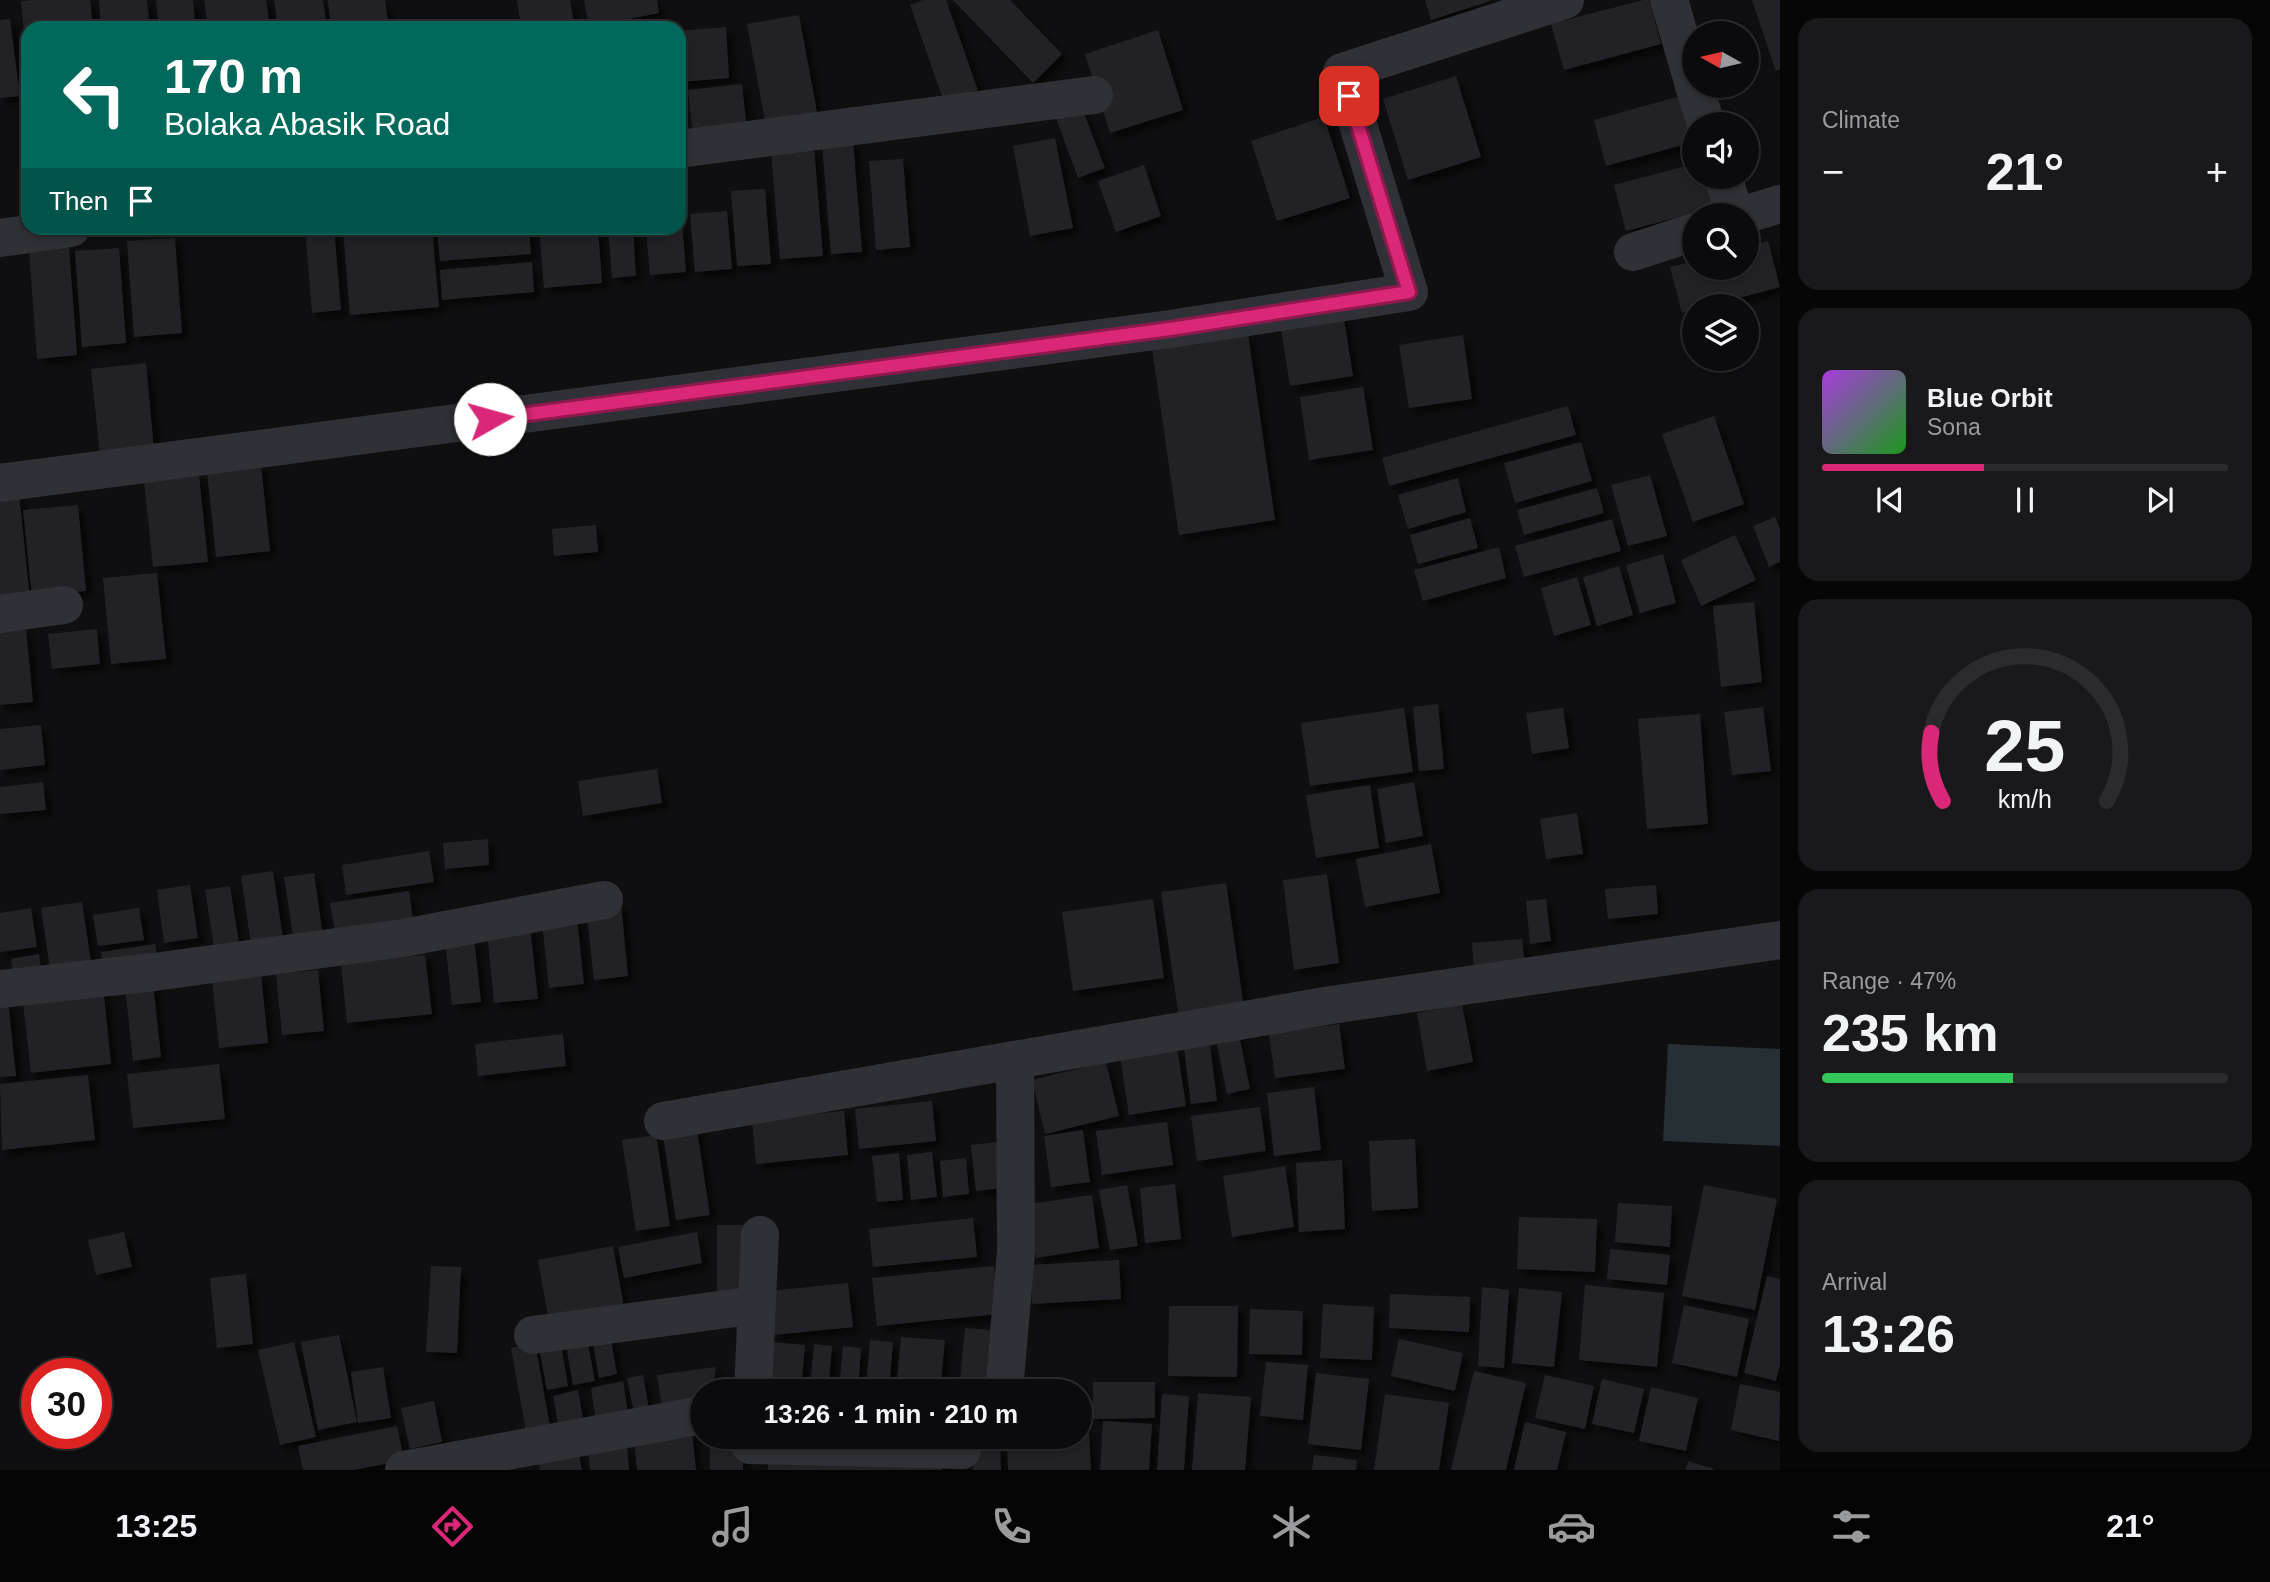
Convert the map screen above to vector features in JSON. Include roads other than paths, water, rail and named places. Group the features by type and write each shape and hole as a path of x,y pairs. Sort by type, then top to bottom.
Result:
{"street":[{"path":"0,483 1170,329 1409,292 1342,72 1565,0"},
{"path":"1669,0 1682,44"},
{"path":"686,148 1094,95"},
{"path":"1759,210 1780,204"},
{"path":"0,237 21,234"},
{"path":"1633,252 1682,236"},
{"path":"0,614 64,605"},
{"path":"0,989 154,972 403,938 604,900"},
{"path":"663,1121 1331,1005 1780,940"},
{"path":"1005,1379 1016,1252 1015,1060"},
{"path":"753,1379 760,1236"},
{"path":"533,1335 757,1305"},
{"path":"404,1470 690,1417"},
{"path":"873,1449 966,1452"}]}
